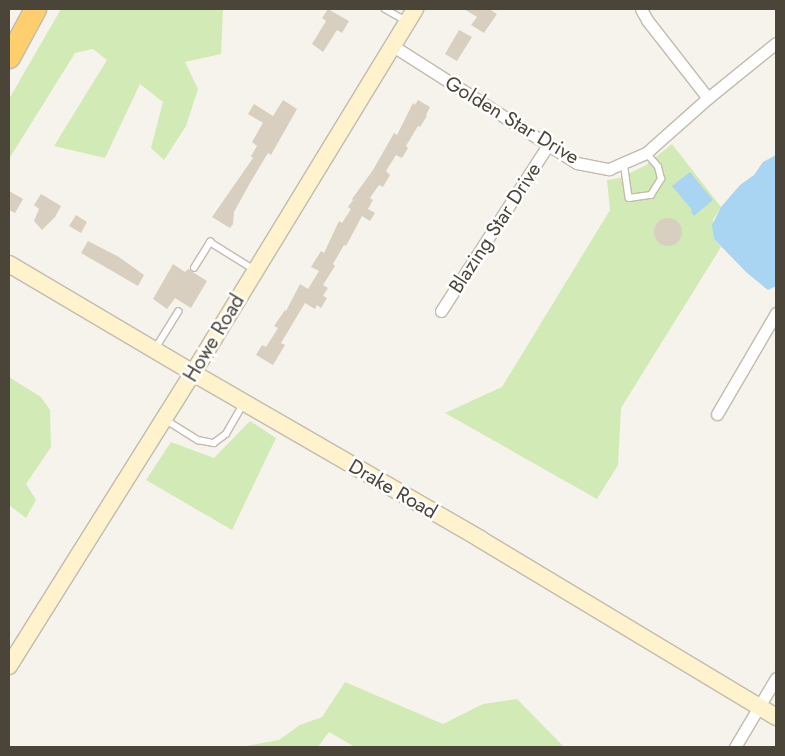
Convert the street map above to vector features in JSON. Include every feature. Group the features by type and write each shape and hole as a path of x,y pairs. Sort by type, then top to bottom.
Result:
{"highway":[{"path":"9,57 36,9"}],"street":[{"path":"641,9 647,20 708,98"},
{"name":"Howe Road","path":"9,666 193,373 411,15"},
{"name":"Golden Star Drive","path":"393,46 577,163 608,169 646,153 708,98 776,43"},
{"name":"Blazing Star Drive","path":"441,311 548,145"},
{"name":"Drake Road","path":"9,264 480,539 776,717"},
{"path":"717,414 776,313"},
{"path":"735,747 776,678"}],"lane":[{"path":"385,9 411,15"},
{"path":"624,162 629,198 651,195 661,178 658,167 646,153"},
{"path":"194,268 210,242 255,270"},
{"path":"154,350 178,312"},
{"path":"164,419 198,440 214,443 226,434 245,403"}],"green space":[{"path":"61,9 223,9 221,54 185,62 198,89 186,126 164,160 151,148 163,102 140,84 105,158 54,146 107,60 93,49 75,53 9,159 9,99"},
{"path":"672,144 721,207 713,220 714,239 721,247 621,408 618,465 597,499 445,413 502,387 610,210 607,180 620,178 646,165"},
{"path":"9,377 41,397 50,410 51,447 26,484 36,500 26,518 9,505"},
{"path":"250,421 276,438 232,530 146,480 171,442 214,458"},
{"path":"345,682 443,724 483,704 517,699 564,747 355,747 329,732 318,747 240,747 279,740 300,725 322,717"}],"water":[{"path":"776,155 776,286 768,290 747,273 714,239 712,225 721,207 740,185 754,175 763,162"},
{"path":"690,172 713,200 694,216 691,212 692,210 672,186"}],"building":[{"path":"328,9 349,21 342,33 337,30 323,52 312,44 326,21 322,18"},
{"path":"464,9 489,9 497,14 484,33 471,25 477,17"},
{"path":"459,30 472,37 457,61 445,54"},
{"path":"283,100 297,109 271,155 268,153 250,183 234,212 233,224 230,228 212,217 253,158 251,156 257,146 252,142 263,123 248,114 254,104 273,116"},
{"path":"418,100 430,107 427,116 420,127 418,126 406,146 408,148 402,158 396,155 386,171 390,175 383,187 379,185 370,198 373,200 368,209 375,213 370,221 362,216 346,246 344,245 333,264 335,266 323,285 328,288 323,296 327,298 321,308 317,305 315,309 305,303 281,343 285,345 273,365 256,355 262,345 266,347 278,328 274,326 286,311 300,284 308,289 319,271 311,267 321,251 324,253 339,221 342,223 351,209 348,207 352,199 373,170 394,133 397,135 413,103 415,105"},
{"path":"9,191 23,199 15,213 9,210"},
{"path":"41,194 61,206 55,217 42,230 34,221 39,209 34,205"},
{"path":"76,215 87,222 81,233 69,226"},
{"path":"668,218 678,222 682,232 678,242 668,246 658,242 654,232 658,222"},
{"path":"88,241 119,257 144,275 138,286 81,253"},
{"path":"173,264 185,272 188,269 207,281 191,308 175,298 167,309 153,299"}]}
